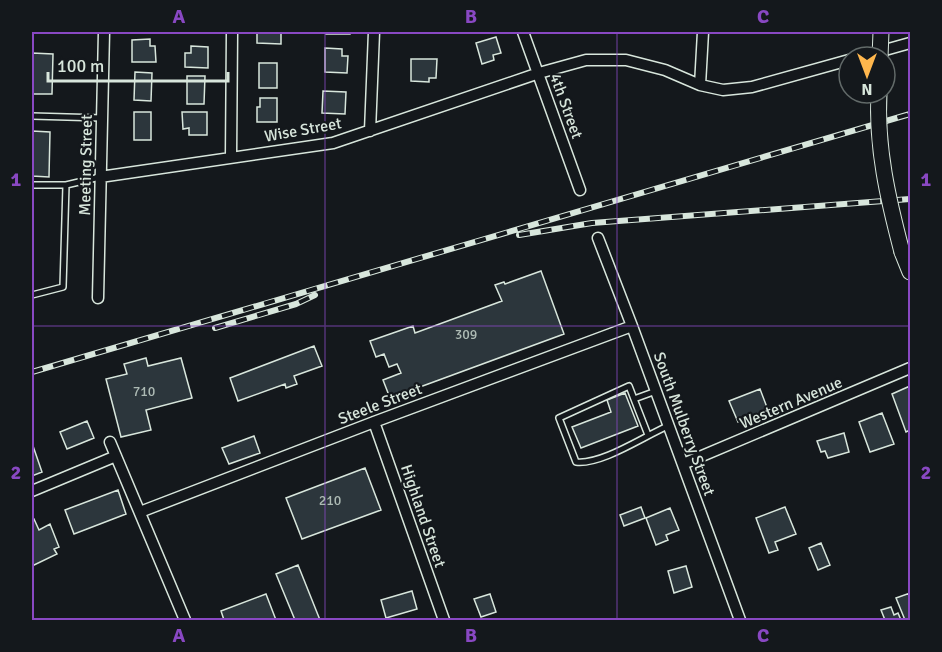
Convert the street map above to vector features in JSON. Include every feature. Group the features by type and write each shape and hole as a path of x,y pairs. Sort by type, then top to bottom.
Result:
{"street":[{"name":"Meeting Street","path":"98,298 104,32"},
{"path":"231,157 232,32"},
{"path":"370,130 374,32"},
{"name":"4th Street","path":"523,32 580,190"},
{"path":"700,85 703,32"},
{"name":"Wise Street","path":"100,177 317,146 348,139 538,74 586,60 626,60 665,70 700,85 723,90 752,87 837,63"},
{"path":"879,105 879,144 883,170 902,252 910,272"},
{"name":"South Mulberry Street","path":"598,238 740,621"},
{"name":"Steele Street","path":"140,512 632,326"},
{"name":"Western Avenue","path":"683,465 910,368"},
{"name":"Highland Street","path":"374,422 444,621"},
{"path":"110,442 185,621"},
{"path":"32,491 116,456"}],"lane":[{"path":"32,116 102,118"},
{"path":"32,185 66,186 100,177"},
{"path":"32,295 63,286 66,186"},
{"path":"648,435 629,386 559,418 576,462 592,461 648,435 669,425"},
{"path":"634,399 656,391"}],"building":[{"path":"257,32 281,32 281,44 257,43"},
{"path":"326,32 350,32 350,34 326,34"},
{"path":"496,37 501,53 493,55 494,60 482,64 476,43"},
{"path":"150,39 150,46 155,46 156,62 132,62 132,40"},
{"path":"191,46 208,47 208,68 185,67 185,53 191,53"},
{"path":"325,48 342,49 342,56 348,56 347,73 325,72"},
{"path":"32,53 53,54 52,94 32,94"},
{"path":"411,59 437,59 436,78 429,78 429,82 411,81"},
{"path":"259,63 277,63 277,88 259,88"},
{"path":"135,72 152,73 151,101 134,100"},
{"path":"187,76 205,76 204,104 187,104"},
{"path":"323,91 346,92 345,114 322,113"},
{"path":"260,98 277,98 277,122 257,122 257,107 260,107"},
{"path":"134,112 151,112 151,140 134,140"},
{"path":"182,112 207,112 207,135 189,135 189,128 183,129"},
{"path":"32,131 50,132 49,177 32,176"},
{"path":"541,271 564,334 390,398 383,380 401,373 397,364 389,367 384,354 376,357 370,341 413,326 415,333 502,301 495,285 504,282 505,284"},
{"path":"314,346 322,366 294,376 297,384 286,388 285,384 238,401 230,378"},
{"path":"146,358 148,366 181,358 192,398 146,410 151,430 121,437 106,379 127,374 124,364"},
{"path":"910,386 910,430 906,432 892,394"},
{"path":"760,389 768,410 738,422 729,401"},
{"path":"625,393 638,426 581,448 572,427 611,412 607,400"},
{"path":"882,413 894,444 870,452 859,422"},
{"path":"87,421 94,438 67,449 60,432"},
{"path":"844,433 849,452 828,458 825,451 821,452 817,441"},
{"path":"254,436 260,453 229,464 222,448"},
{"path":"32,443 42,472 32,476"},
{"path":"365,468 381,510 302,539 286,498"},
{"path":"118,490 126,514 74,534 65,510"},
{"path":"641,507 645,518 624,526 620,515"},
{"path":"785,507 796,534 775,542 778,550 769,553 756,518"},
{"path":"670,508 679,530 666,535 668,540 656,545 646,518"},
{"path":"34,519 39,530 50,524 59,547 54,549 57,554 32,566 32,520"},
{"path":"821,543 830,565 818,570 809,548"},
{"path":"298,565 320,620 295,620 276,574"},
{"path":"686,566 692,587 674,593 668,571"},
{"path":"412,591 417,609 386,618 381,600"},
{"path":"910,593 910,620 905,620 896,598"},
{"path":"266,594 276,620 224,620 221,611"},
{"path":"490,594 496,612 481,617 474,599"},
{"path":"891,607 894,615 898,613 901,620 885,620 881,610"}],"railway":[{"path":"32,372 910,114"},
{"path":"519,235 592,223 910,199"},
{"path":"215,328 296,304 315,295"}]}
